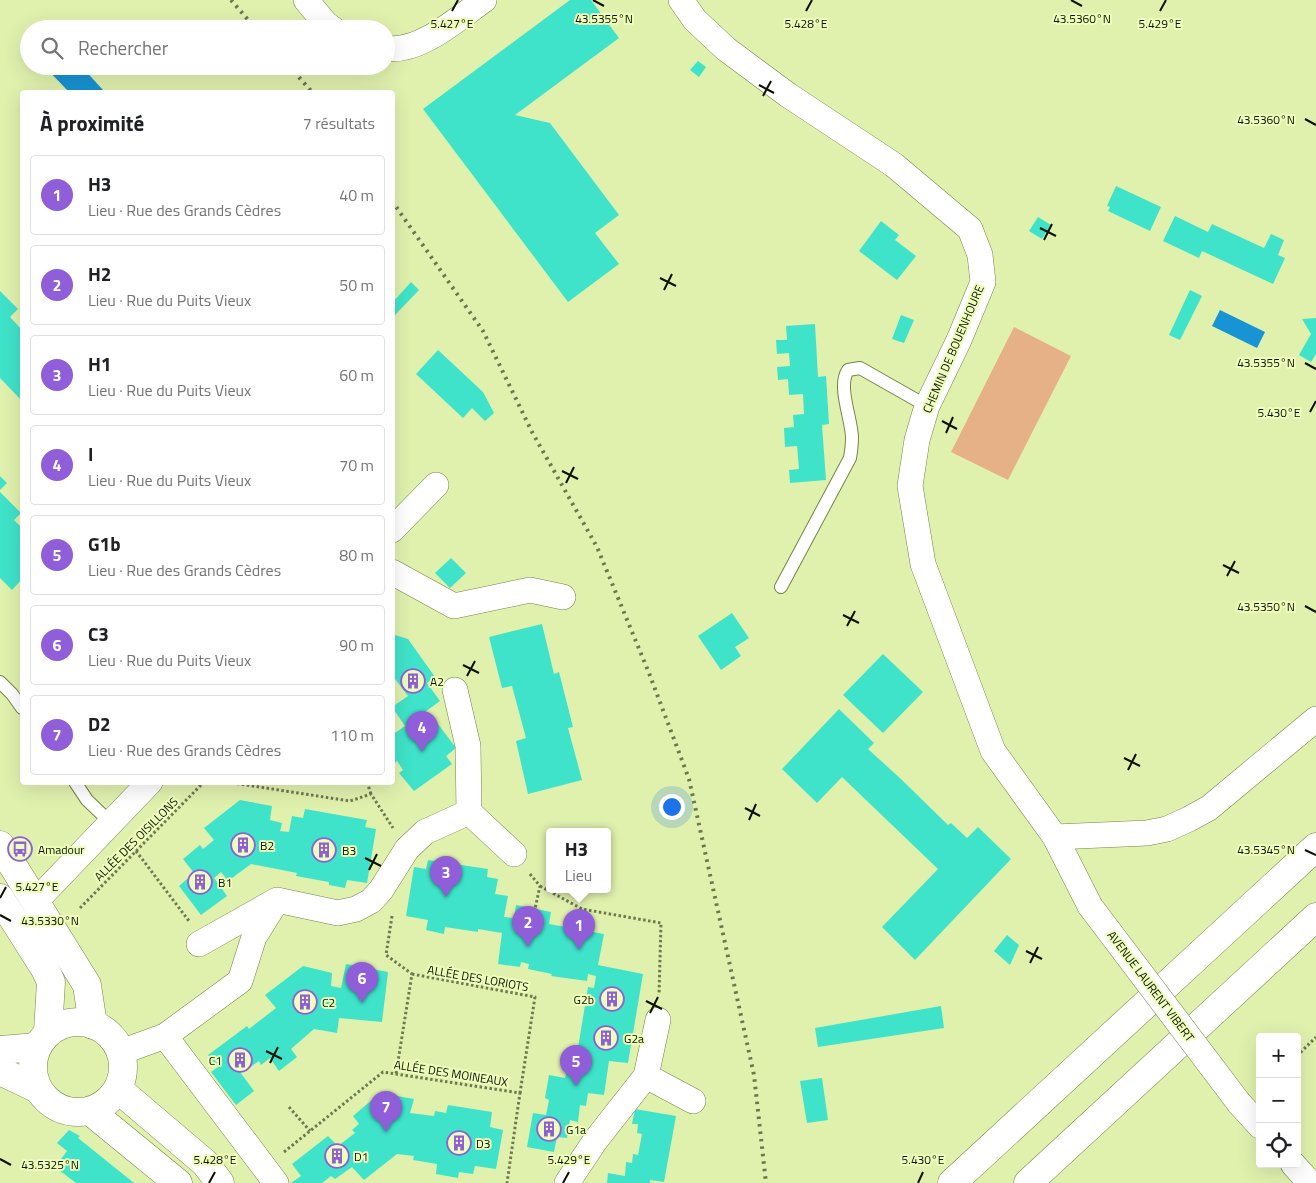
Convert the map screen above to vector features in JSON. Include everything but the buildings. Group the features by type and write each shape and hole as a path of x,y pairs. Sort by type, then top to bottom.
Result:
{"main road":[{"path":"0,845 86,985 94,1025"},
{"path":"952,1183 1316,847"},
{"path":"0,898 45,969 51,982 42,1040 32,1061 33,1076 38,1090"},
{"path":"1028,1183 1316,917"},
{"path":"0,1050 42,1040 62,1024 78,1022 94,1025 105,1031 114,1040 120,1052 123,1071 118,1089 106,1103 90,1111 70,1112 51,1104 38,1090 0,1072"},
{"path":"118,1089 204,1163 220,1183"},
{"path":"90,1111 178,1183"}],"street":[{"path":"306,0 323,20"},
{"path":"395,50 421,43 484,0"},
{"name":"CHEMIN DE BOUENHOURE","path":"681,0 695,20 726,50 894,165 970,229 980,255 983,282 959,340 927,406 917,440 910,486 924,564 993,751 1055,836"},
{"path":"395,527 436,484"},
{"path":"395,574 454,606 530,590 563,597"},
{"path":"455,690 468,746 469,812 514,854"},
{"path":"1055,836 1147,833 1167,829 1209,808 1316,719"},
{"path":"35,902 147,785"},
{"path":"202,943 277,900 338,913 356,909 371,901 407,849 425,832 469,812"},
{"name":"AVENUE LAURENT VIBERT","path":"1055,836 1090,906 1239,1103 1257,1123"},
{"path":"120,1052 165,1036 240,981 254,937 277,900"},
{"path":"567,1183 595,1141 646,1076 658,1020"},
{"path":"165,1036 270,1176"},
{"path":"646,1076 693,1101"},
{"path":"1297,1168 1310,1183"}],"lane":[{"path":"781,587 850,458 852,438 844,391 844,375 848,370 860,368 927,406"},
{"path":"0,682 20,705"},
{"path":"77,785 87,800 111,823"}],"path":[{"name":"ALLÉE DES OISILLONS","path":"80,908 201,785"},
{"path":"246,785 350,801 371,794"},
{"path":"368,785 371,794 407,849"},
{"path":"136,851 202,943"},
{"path":"514,854 540,886 546,889"},
{"path":"535,909 540,886"},
{"path":"380,890 395,902 386,955 412,974 396,1074"},
{"path":"553,893 582,909 660,923 658,1020"},
{"name":"ALLÉE DES LORIOTS","path":"412,974 535,997 520,1093"},
{"path":"1301,1052 1316,1037"},
{"name":"ALLÉE DES MOINEAUX","path":"270,1176 310,1131 383,1072 520,1093 507,1183"},
{"path":"289,1106 310,1131"}],"shaded area":[{"path":"1014,327 1071,356 1008,480 951,452"}],"water":[{"path":"53,75 89,75 103,90 67,90"},
{"path":"1220,310 1265,332 1257,348 1212,326"}],"railway":[{"path":"231,0 248,20"},
{"path":"297,75 310,90"},
{"path":"395,205 483,331 532,432 597,547 649,673 689,779 754,1075 766,1183"}],"place":[{"name":"A2","path":"413,681"},
{"name":"I","path":"422,752"},
{"name":"B2","path":"243,845"},
{"name":"Amadour","path":"20,849"},
{"name":"B3","path":"324,850"},
{"name":"B1","path":"200,882"},
{"name":"H1","path":"446,897"},
{"name":"H2","path":"528,947"},
{"name":"H3","path":"579,950"},
{"name":"G2b","path":"612,999"},
{"name":"C2","path":"305,1002"},
{"name":"C3","path":"362,1003"},
{"name":"G2a","path":"606,1038"},
{"name":"C1","path":"240,1060"},
{"name":"G1b","path":"576,1086"},
{"name":"G1a","path":"549,1129"},
{"name":"D2","path":"386,1132"},
{"name":"D3","path":"459,1143"},
{"name":"D1","path":"337,1156"}]}
